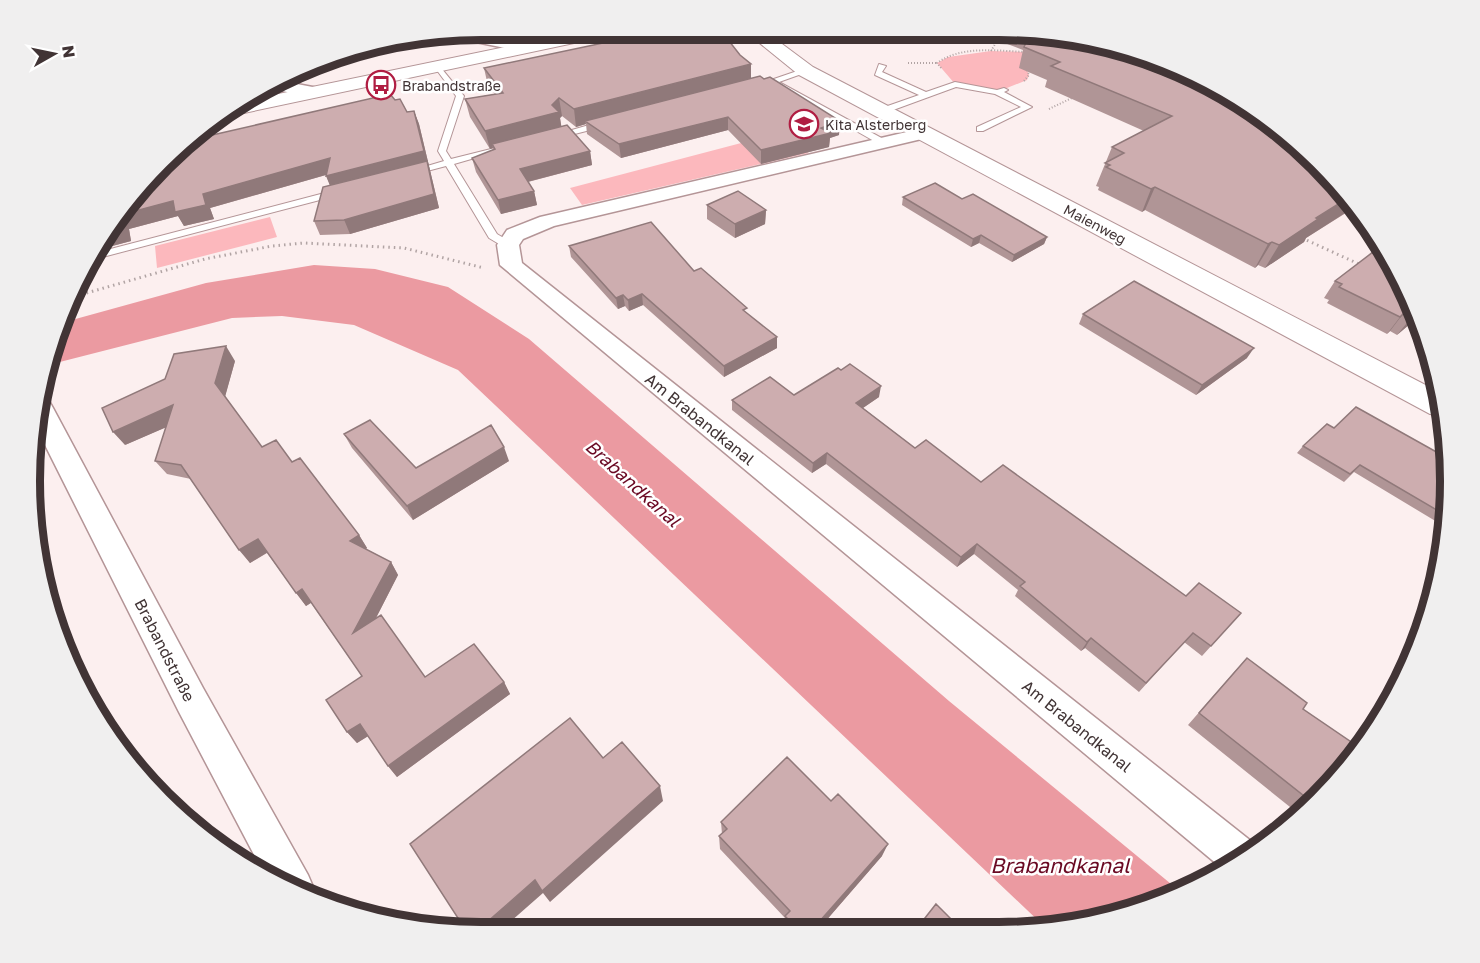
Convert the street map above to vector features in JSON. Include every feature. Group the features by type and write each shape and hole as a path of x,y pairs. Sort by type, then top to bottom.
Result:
{"street":[{"path":"463,59 468,40"},
{"path":"495,40 525,47"},
{"path":"255,104 561,40"},
{"name":"Maienweg","path":"764,40 806,71 1432,401"},
{"path":"283,88 312,92"},
{"path":"509,255 515,235 547,221 924,133"},
{"name":"Am Brabandkanal","path":"509,255 1235,853"},
{"name":"Brabandstraße","path":"45,418 191,700 288,878"}],"lane":[{"path":"437,65 460,96 442,151 447,163 493,236 509,255"},
{"path":"882,66 878,73 926,95"},
{"path":"806,71 767,82 884,143"},
{"path":"882,111 955,84 1001,91 1028,107 980,129"},
{"path":"549,137 617,120"},
{"path":"402,175 504,149"},
{"path":"104,254 346,190"}],"path":[{"path":"990,40 995,43"},
{"path":"991,51 999,40"},
{"path":"955,84 938,63 940,60 963,53 991,51 1027,52 1026,56"},
{"path":"1001,91 1027,80 1029,75 1025,61"},
{"path":"1126,67 1140,64"},
{"path":"1001,91 1047,110 1077,96"},
{"path":"1060,97 1068,100"},
{"path":"1297,235 1362,265"},
{"path":"82,294 180,267 287,243 332,243 399,248 427,253 474,268 509,255"}],"shaded area":[{"path":"991,51 1027,52 1026,67 1029,75 1027,80 997,92 955,84 937,63 948,57"},
{"path":"779,133 809,153 582,205 570,188"},
{"path":"270,217 277,237 157,268 155,246"}],"water":[{"name":"Brabandkanal","path":"314,265 375,269 448,287 529,339 949,701 1174,886 1113,907 1038,921 458,370 354,325 282,316 232,318 57,363 71,320 206,283"}],"building":[{"path":"617,40 728,40 751,64 574,109 559,98 552,105 559,112 485,131 465,99 503,93 484,68"},
{"path":"1027,41 1085,49 1121,58 1197,88 1241,113 1267,132 1310,170 1340,203 1279,245 1272,242 1268,244 1155,187 1151,189 1106,167 1110,165 1105,163 1124,153 1112,147 1172,116 1051,66 1060,62 1024,47"},
{"path":"760,76 764,79 770,77 840,121 821,128 831,133 761,150 728,117 619,144 585,121"},
{"path":"390,94 395,100 400,99 407,112 414,111 424,151 326,176 330,158 203,194 206,205 175,212 173,201 133,212 170,170 208,136"},
{"path":"567,125 590,151 520,169 534,191 498,200 472,158 495,149 492,144"},
{"path":"427,161 434,194 344,220 314,221 323,187"},
{"path":"935,183 962,199 973,194 1047,237 1014,255 981,235 973,239 903,197"},
{"path":"738,191 766,210 735,224 707,205"},
{"path":"651,222 694,271 701,268 747,308 743,310 777,337 724,366 642,294 628,300 623,295 616,298 569,246"},
{"path":"1373,252 1394,286 1407,316 1403,314 1400,317 1339,287 1342,284 1335,281"},
{"path":"1134,281 1254,348 1202,385 1083,314"},
{"path":"226,346 215,383 262,447 276,440 292,462 300,458 359,535 350,541 391,562 353,633 381,615 425,677 474,644 504,682 388,766 360,724 347,732 326,700 362,676 302,589 296,593 258,539 239,550 181,465 155,461 173,405 113,432 102,408 165,379 174,354"},
{"path":"850,364 881,386 856,403 915,448 926,440 981,482 1003,465 1186,596 1199,583 1241,613 1211,646 1193,633 1146,683 1091,638 1087,642 1020,586 1025,582 977,544 961,557 827,453 813,463 732,400 770,377 794,395 838,368 841,370"},
{"path":"1356,407 1439,453 1439,511 1360,465 1350,474 1303,446 1327,424 1334,428"},
{"path":"370,420 416,468 491,425 504,447 407,506 344,434"},
{"path":"1247,658 1307,703 1303,709 1353,743 1306,797 1199,713"},
{"path":"570,718 603,758 622,742 660,786 542,891 535,880 487,922 460,922 410,844"},
{"path":"787,757 831,801 838,794 888,844 819,922 791,922 785,916 790,911 719,836 727,829 721,822"},
{"path":"936,904 954,922 922,922"}],"place":[{"name":"Brabandstraße","path":"381,85"},
{"name":"Kita Alsterberg","path":"804,124"}]}
